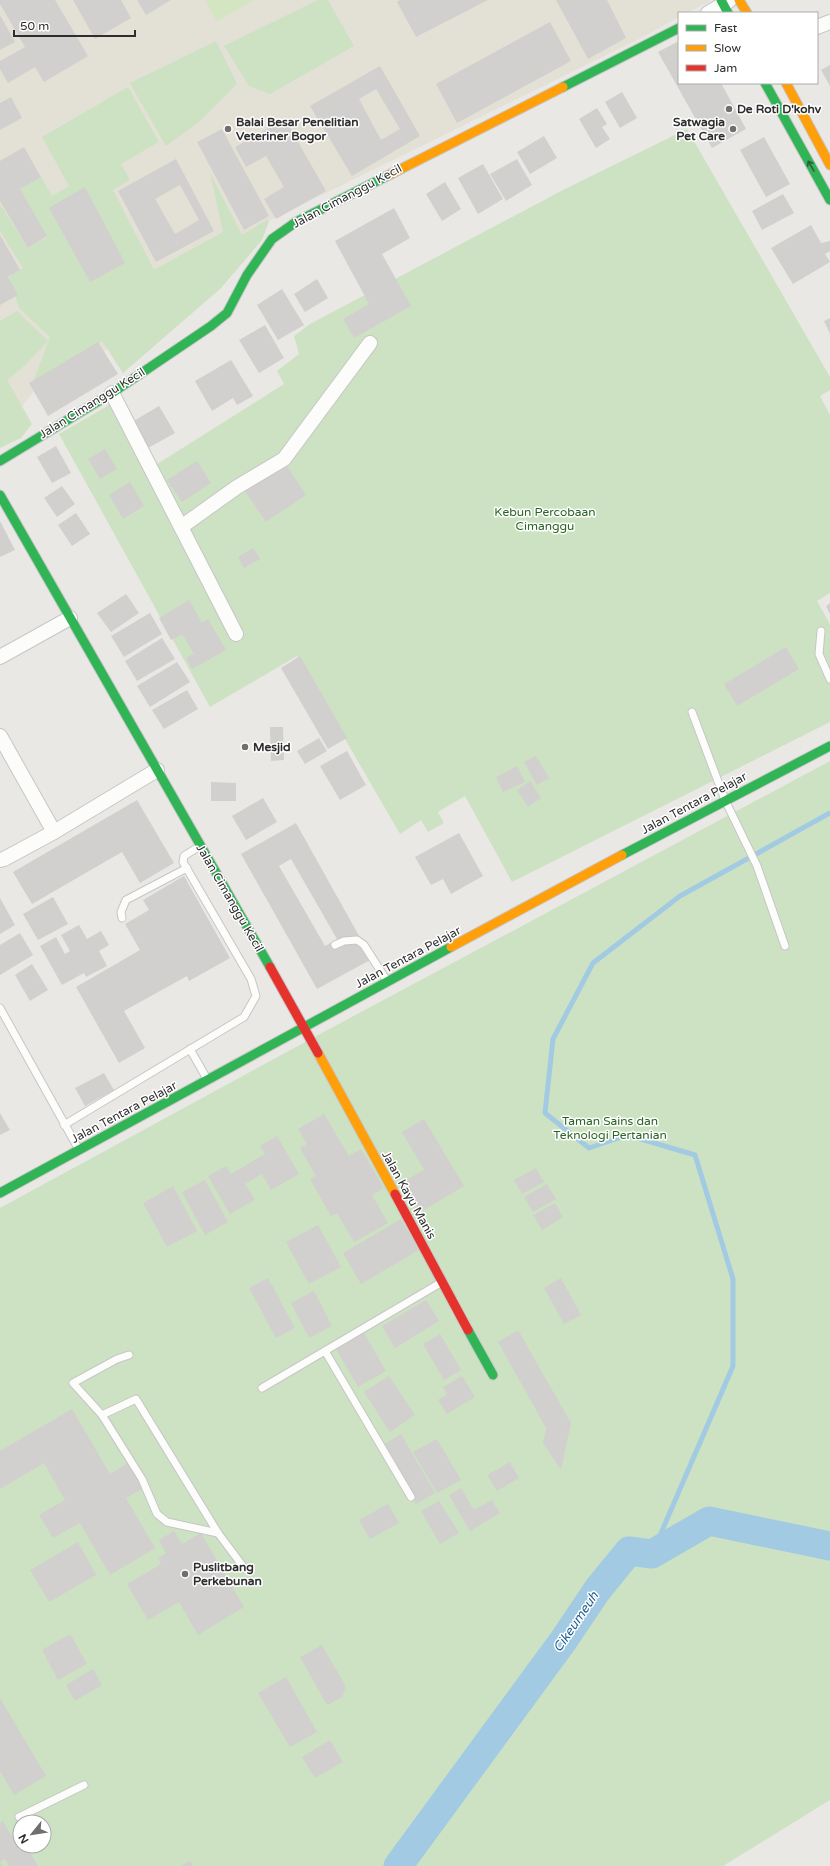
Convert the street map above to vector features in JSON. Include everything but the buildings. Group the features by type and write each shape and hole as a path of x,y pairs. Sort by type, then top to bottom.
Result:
{"street":[{"path":"739,0 746,12"},
{"path":"710,12 726,4"},
{"path":"818,27 830,22"},
{"name":"Jalan Cimanggu Kecil","path":"0,461 112,393 212,326 227,313 247,275 272,239 296,222 678,29"},
{"path":"766,84 830,200"},
{"path":"787,84 830,165"},
{"path":"181,527 238,487 284,458 370,343"},
{"path":"112,393 236,634"},
{"name":"Jalan Cimanggu Kecil","path":"0,495 304,1027"},
{"path":"0,657 70,618"},
{"path":"0,736 54,832"},
{"name":"Jalan Tentara Pelajar","path":"0,1193 387,982 725,800 830,746"},
{"path":"0,860 54,832 157,770"},
{"name":"Jalan Kayu Manis","path":"304,1027 493,1376"}],"lane":[{"path":"821,631 819,654 830,679"},
{"path":"692,712 725,800 757,866 785,946"},
{"path":"64,1125 244,1017 256,996 251,979 183,862 184,856 201,846"},
{"path":"122,918 121,912 126,900 187,868"},
{"path":"335,945 344,941 357,940 364,945 387,982"},
{"path":"0,1008 79,1150"},
{"path":"190,1049 208,1080"},
{"path":"262,1388 442,1282"},
{"path":"325,1351 410,1497"},
{"path":"129,1355 117,1359 73,1383 102,1415 142,1479 157,1514 167,1522 218,1533"},
{"path":"102,1415 136,1399 218,1533 244,1569"},
{"path":"25,1814 84,1785"}],"shaded area":[{"name":"Balai Besar Penelitian Veteriner Bogor","path":"0,0 710,1 689,12 678,12 678,18 643,37 269,221 262,240 220,289 37,387 0,435"}],"green space":[{"path":"205,0 254,0 217,21"},
{"path":"318,0 328,0 354,46 270,94 249,86 224,46"},
{"path":"216,41 237,84 200,121 166,146 130,83"},
{"path":"128,87 159,142 121,164 130,180 113,190 154,270 223,232 210,173 242,235 267,220 269,221 262,240 220,289 123,373 102,341 33,382 50,337 19,308 9,277 23,268 0,231 0,204 28,248 47,237 20,189 41,177 52,196 69,186 42,137"},
{"name":"Kebun Percobaan Cimanggu","path":"687,129 830,377 830,390 820,396 830,415 830,593 817,601 830,624 830,722 512,882 465,796 438,812 444,823 428,832 421,820 400,834 297,656 210,707 59,434 116,401 154,466 284,384 277,371 299,354 294,336 310,324 563,190"},
{"path":"17,311 48,341 23,367 7,380 32,424 21,438 0,448 0,321"},
{"name":"Taman Sains dan Teknologi Pertanian","path":"830,761 830,1800 723,1866 0,1866 0,1208 307,1041"}],"waterway":[{"path":"652,1554 733,1366 733,1279 695,1155 627,1135 589,1148 545,1113 553,1039 593,963 680,896 830,813"},
{"name":"Cikeumeuh","path":"398,1866 563,1641 598,1589 629,1551 652,1554 709,1521 830,1546"}],"traffic: fast":[{"path":"721,0 727,12"},
{"path":"563,87 678,29"},
{"path":"766,84 830,200"},
{"path":"0,461 112,393 211,326 227,313 247,275 272,239 296,222 389,175"},
{"path":"0,495 270,967"},
{"path":"622,855 830,746"},
{"path":"0,1193 451,947"},
{"path":"468,1330 493,1375"}],"traffic: slow":[{"path":"739,0 746,12"},
{"path":"787,84 830,165"},
{"path":"389,175 563,87"},
{"path":"451,947 622,855"},
{"path":"318,1053 395,1194"}],"traffic: jam":[{"path":"270,967 318,1053"},
{"path":"395,1194 468,1330"}],"place":[{"name":"De Roti D'kohv","path":"729,109"},
{"name":"Balai Besar Penelitian Veteriner Bogor","path":"228,129"},
{"name":"Satwagia Pet Care","path":"733,129"},
{"name":"Mesjid","path":"245,747"},
{"name":"Puslitbang Perkebunan","path":"185,1574"}]}
